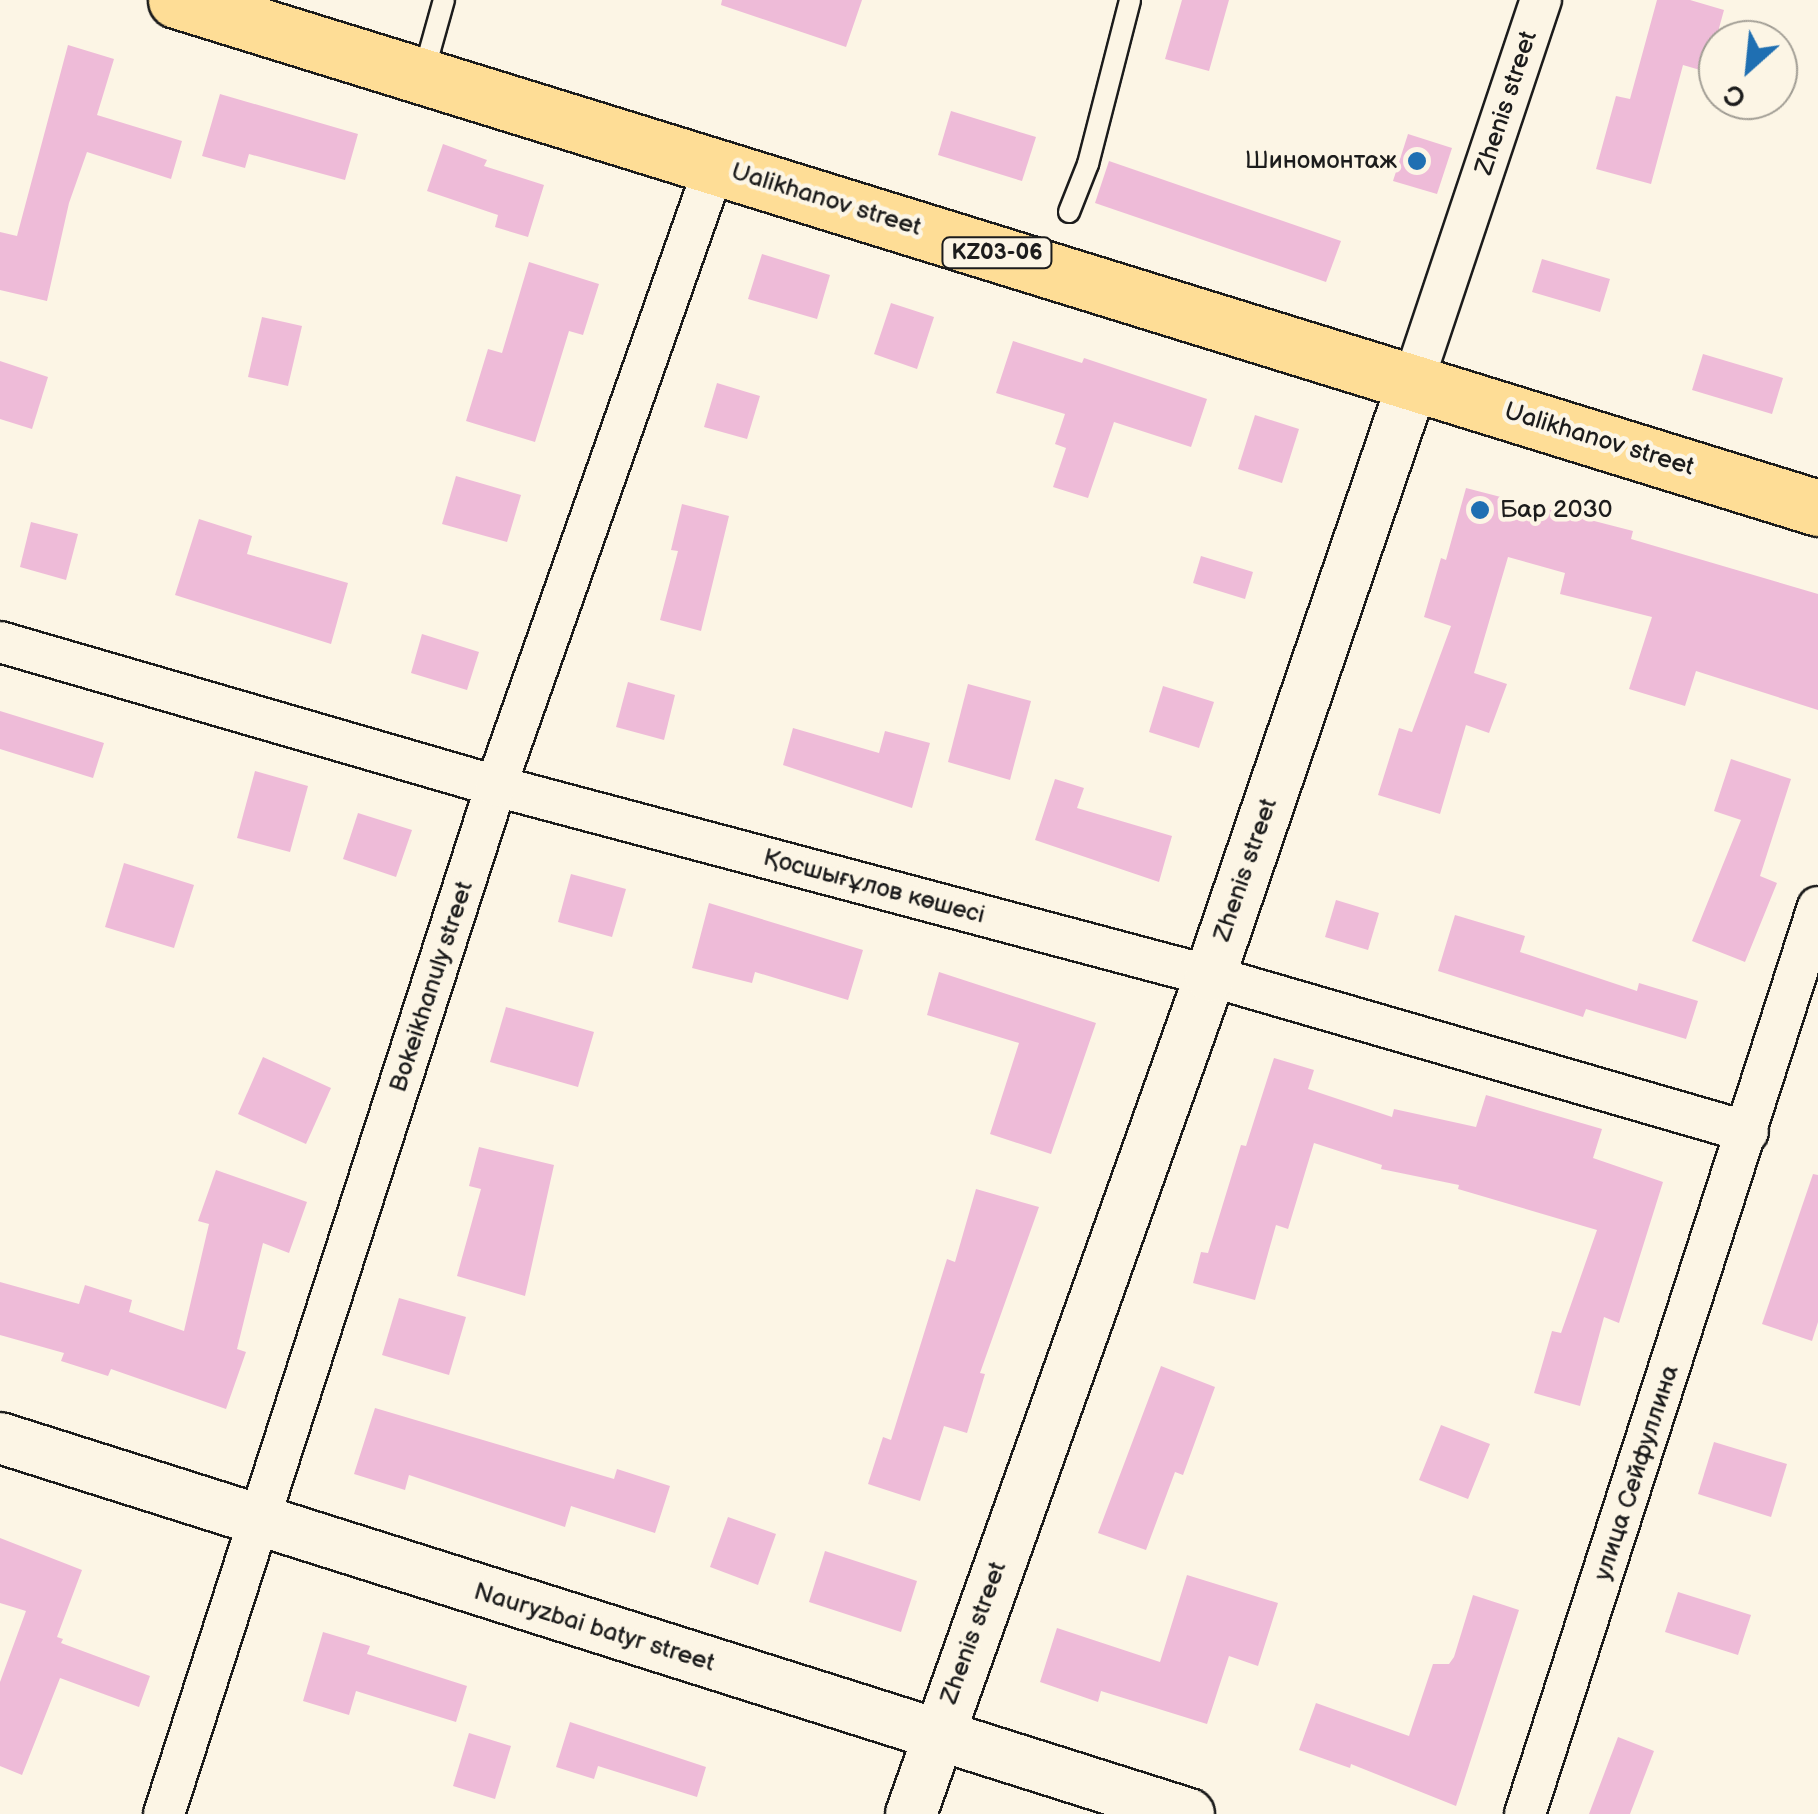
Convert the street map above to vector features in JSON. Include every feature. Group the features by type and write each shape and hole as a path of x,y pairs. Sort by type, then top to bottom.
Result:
{"main road":[{"name":"Ualikhanov street","path":"176,0 1818,508"}],"street":[{"name":"Zhenis street","path":"911,1814 1210,976 1542,0"},
{"name":"Bokeikhanuly street","path":"164,1814 496,786 716,165"},
{"name":"Қосшығұлов көшесі","path":"0,642 496,786 1210,976 1748,1132"},
{"name":"улица Сейфуллина","path":"1526,1814 1818,907"},
{"name":"Nauryzbai batyr street","path":"0,1438 1189,1814"}],"lane":[{"path":"423,76 444,0"},
{"path":"1068,212 1088,164 1130,0"}],"building":[{"path":"722,0 862,0 846,47 721,5"},
{"path":"1182,0 1229,0 1209,71 1165,59"},
{"path":"1657,0 1690,0 1724,10 1721,20 1698,20 1698,69 1683,65 1651,184 1596,169 1616,96 1630,99"},
{"path":"68,45 114,59 97,115 182,141 171,179 87,152 69,203 47,301 0,290 0,232 17,236"},
{"path":"220,94 358,134 345,180 249,154 245,168 202,156"},
{"path":"951,111 1036,137 1022,181 938,155"},
{"path":"1408,134 1452,148 1437,194 1393,181"},
{"path":"443,144 487,160 484,166 544,185 528,237 495,227 498,215 427,191"},
{"path":"1109,161 1341,241 1326,282 1095,203"},
{"path":"762,254 830,275 817,319 748,299"},
{"path":"1542,259 1610,279 1600,312 1532,292"},
{"path":"529,262 599,284 583,335 569,331 535,442 466,421 488,349 502,353"},
{"path":"891,303 934,317 917,369 874,354"},
{"path":"262,317 302,326 288,386 248,377"},
{"path":"1013,341 1082,363 1084,358 1207,399 1191,447 1114,422 1088,498 1053,487 1066,448 1055,444 1065,414 996,393"},
{"path":"1703,354 1783,378 1772,414 1692,390"},
{"path":"0,361 48,377 32,429 0,419"},
{"path":"717,383 760,396 747,439 704,427"},
{"path":"1255,415 1299,429 1282,483 1238,469"},
{"path":"456,476 521,495 507,542 442,524"},
{"path":"1466,488 1633,531 1631,539 1818,594 1818,710 1696,671 1685,706 1629,689 1652,617 1560,594 1565,573 1508,557 1474,673 1507,684 1489,733 1466,725 1440,814 1378,795 1399,728 1412,732 1451,626 1424,617 1441,558 1446,560"},
{"path":"682,504 729,516 701,631 660,620 678,551 671,550"},
{"path":"199,519 252,536 247,554 348,583 331,644 175,595"},
{"path":"31,522 78,534 66,580 20,567"},
{"path":"1201,556 1253,572 1245,599 1193,583"},
{"path":"422,634 479,652 467,690 411,673"},
{"path":"628,682 675,695 664,740 616,727"},
{"path":"968,684 1031,701 1010,780 948,762"},
{"path":"1163,686 1214,702 1199,748 1149,732"},
{"path":"0,711 104,743 93,778 0,749"},
{"path":"793,728 879,753 885,731 930,743 912,808 783,765"},
{"path":"1731,759 1791,779 1760,876 1777,883 1745,962 1692,941 1741,820 1714,811"},
{"path":"255,771 308,786 290,852 237,838"},
{"path":"1055,779 1084,788 1077,808 1172,836 1159,882 1035,840"},
{"path":"358,813 412,830 396,877 343,859"},
{"path":"124,863 194,885 174,948 105,927"},
{"path":"571,874 626,889 612,937 558,922"},
{"path":"1336,900 1379,913 1368,950 1325,937"},
{"path":"709,903 863,950 848,1000 755,972 752,983 692,968"},
{"path":"1455,915 1525,936 1520,952 1637,991 1639,983 1698,1001 1686,1039 1586,1009 1583,1017 1438,971"},
{"path":"939,972 1096,1023 1051,1154 990,1134 1019,1043 927,1015"},
{"path":"506,1007 594,1032 578,1087 490,1062"},
{"path":"263,1057 331,1088 306,1144 238,1114"},
{"path":"1274,1058 1314,1070 1308,1089 1392,1117 1394,1109 1476,1127 1486,1095 1602,1129 1593,1158 1663,1182 1619,1323 1604,1317 1580,1406 1534,1393 1552,1331 1561,1333 1597,1230 1458,1189 1459,1185 1381,1169 1382,1165 1314,1143 1288,1229 1276,1225 1255,1300 1193,1283 1201,1252 1208,1253 1241,1145 1246,1146"},
{"path":"479,1147 554,1165 525,1296 457,1276 481,1189 469,1186"},
{"path":"216,1170 307,1202 289,1253 263,1243 237,1349 246,1352 226,1409 111,1369 108,1376 61,1361 64,1353 0,1335 0,1282 79,1304 85,1285 132,1300 129,1312 184,1331 209,1224 198,1221"},
{"path":"1813,1174 1818,1175 1818,1322 1812,1341 1762,1324"},
{"path":"976,1189 1039,1207 980,1373 985,1374 967,1433 944,1426 920,1501 868,1484 883,1437 891,1440 947,1259 955,1262"},
{"path":"399,1298 466,1317 449,1375 382,1355"},
{"path":"1161,1366 1215,1387 1183,1475 1175,1472 1146,1550 1098,1533"},
{"path":"375,1408 614,1479 617,1469 670,1486 655,1533 571,1506 565,1527 409,1475 405,1490 354,1474"},
{"path":"1441,1425 1490,1444 1468,1499 1419,1480"},
{"path":"1714,1442 1787,1464 1771,1517 1698,1494"},
{"path":"728,1517 776,1534 758,1585 710,1567"},
{"path":"0,1538 82,1570 57,1637 63,1639 61,1643 150,1676 139,1707 60,1678 22,1775 0,1766 0,1682 26,1611 0,1603"},
{"path":"825,1551 917,1581 901,1632 809,1602"},
{"path":"1187,1575 1278,1603 1258,1666 1229,1656 1207,1724 1101,1691 1098,1702 1040,1682 1057,1628 1160,1662"},
{"path":"1678,1592 1751,1615 1738,1655 1665,1632"},
{"path":"1473,1595 1519,1610 1456,1806 1351,1764 1350,1768 1299,1750 1316,1703 1409,1736 1433,1664 1449,1664 1454,1657"},
{"path":"323,1632 370,1646 367,1654 467,1686 456,1722 356,1691 349,1715 303,1701"},
{"path":"570,1722 706,1767 697,1797 598,1766 594,1779 556,1767"},
{"path":"469,1733 511,1746 495,1799 453,1786"},
{"path":"1618,1737 1654,1751 1630,1814 1589,1814"}],"place":[{"name":"Шиномонтаж","path":"1417,161"},
{"name":"Бар 2030","path":"1480,510"}]}
